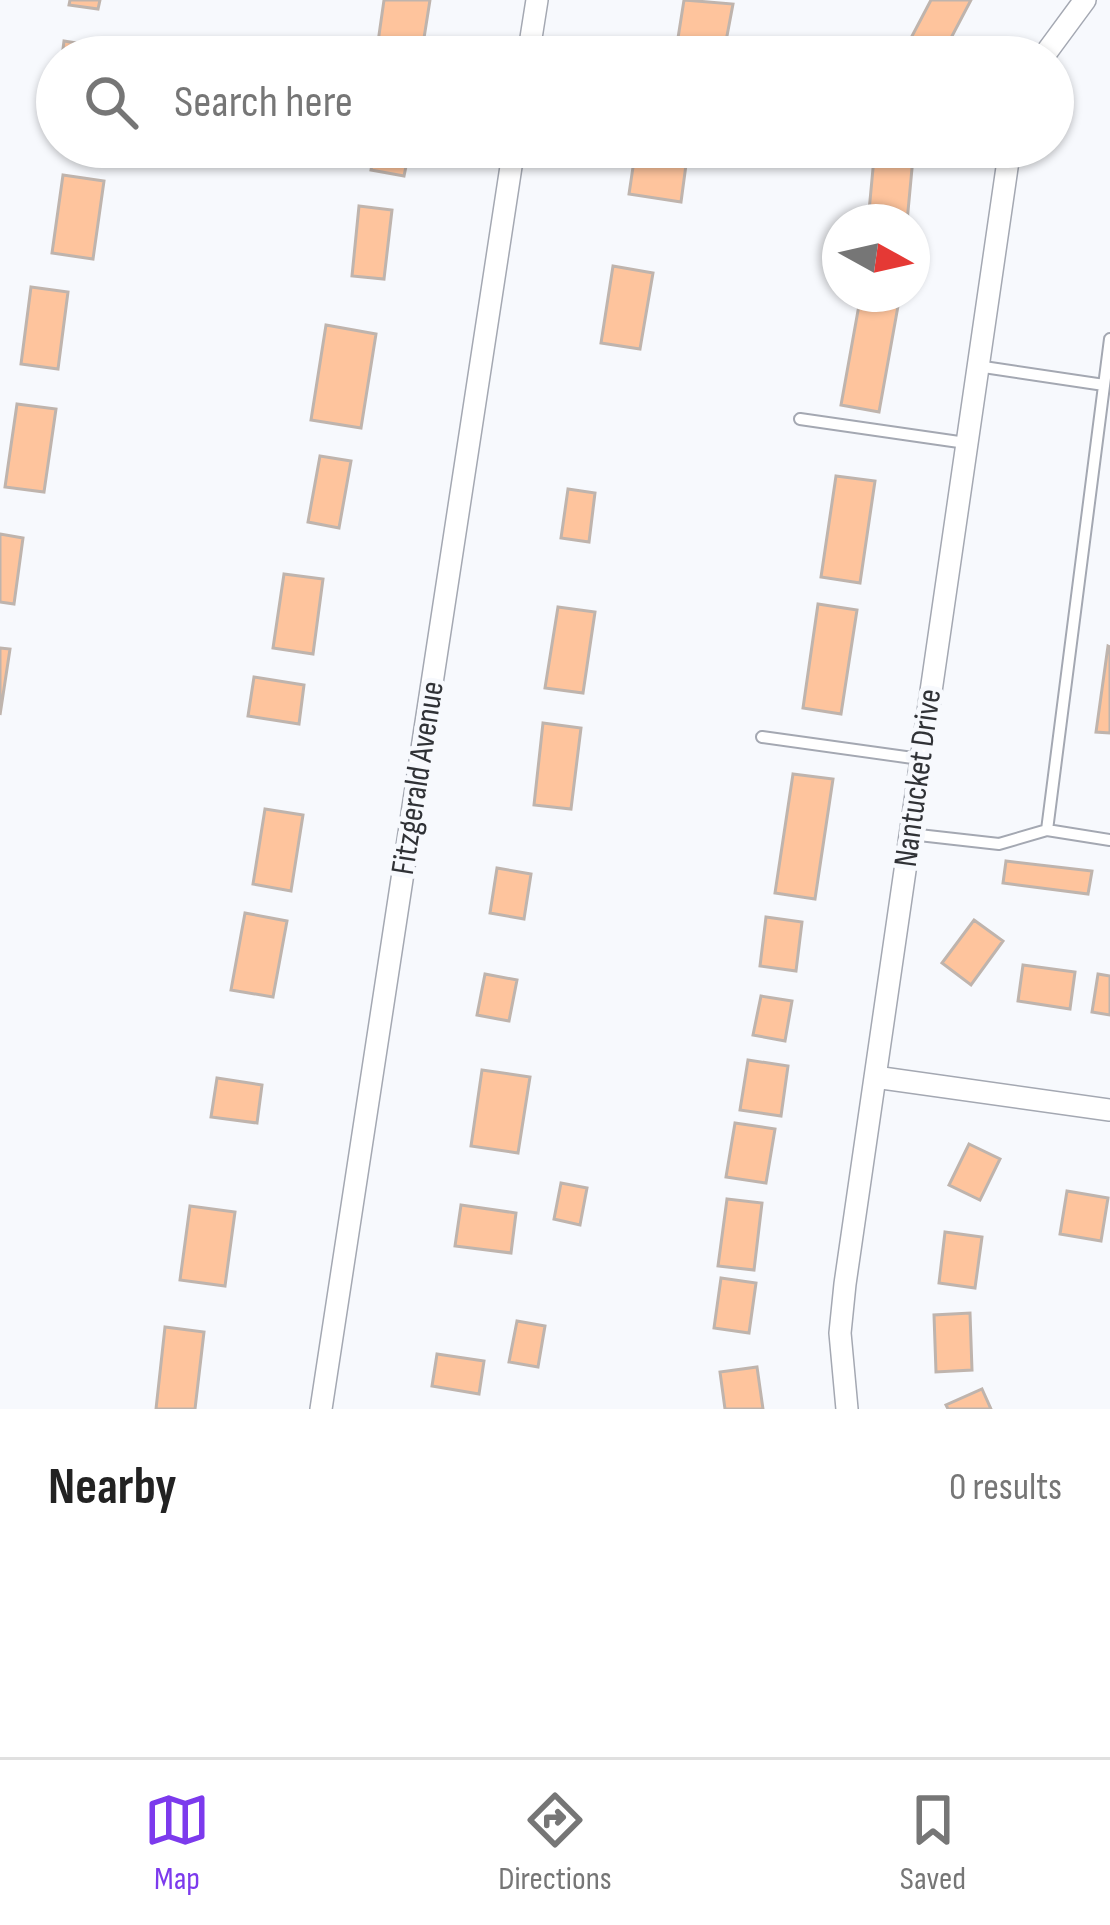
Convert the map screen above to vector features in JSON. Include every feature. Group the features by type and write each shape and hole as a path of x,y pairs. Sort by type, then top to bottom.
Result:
{"street":[{"path":"531,36 537,0"},
{"path":"1058,36 1085,0"},
{"name":"Fitzgerald Avenue","path":"321,1409 511,168"},
{"name":"Nantucket Drive","path":"848,1409 840,1333 1007,168"},
{"path":"875,1077 1110,1110"}],"lane":[{"path":"1047,830 1110,339"},
{"path":"977,366 1104,385"},
{"path":"800,419 966,443"},
{"path":"762,737 920,759"},
{"path":"910,834 999,844 1047,830 1110,839"}],"building":[{"path":"70,0 100,0 98,9 69,5"},
{"path":"384,0 430,0 424,36 379,36"},
{"path":"684,0 733,4 727,36 678,36"},
{"path":"931,0 971,0 952,36 912,36"},
{"path":"371,168 406,168 404,176"},
{"path":"633,168 686,168 681,202 629,194"},
{"path":"873,168 912,168 909,204 870,204"},
{"path":"63,175 104,181 93,259 52,253"},
{"path":"359,206 392,210 384,279 352,276"},
{"path":"613,266 653,273 640,349 601,343"},
{"path":"31,287 68,292 58,369 21,364"},
{"path":"858,312 897,312 879,412 841,405"},
{"path":"326,325 376,334 361,428 311,420"},
{"path":"17,404 56,409 44,492 5,487"},
{"path":"320,456 351,461 339,528 308,522"},
{"path":"836,476 875,481 860,583 821,577"},
{"path":"568,489 595,493 589,542 561,538"},
{"path":"0,534 23,538 14,604 0,602"},
{"path":"284,574 323,579 313,654 273,648"},
{"path":"818,604 857,610 841,714 803,708"},
{"path":"558,607 595,612 583,693 545,688"},
{"path":"1110,647 1110,733 1096,732"},
{"path":"0,648 10,649 0,715"},
{"path":"254,677 304,685 299,724 248,716"},
{"path":"543,723 581,728 571,809 534,805"},
{"path":"793,774 833,779 815,899 775,893"},
{"path":"265,809 303,815 291,891 253,884"},
{"path":"1006,861 1092,871 1088,894 1003,883"},
{"path":"497,868 531,874 524,919 490,913"},
{"path":"245,913 287,921 273,997 231,990"},
{"path":"766,917 802,922 796,971 760,966"},
{"path":"974,920 1003,941 971,985 942,963"},
{"path":"1023,965 1075,972 1070,1009 1018,1001"},
{"path":"485,974 517,980 509,1021 477,1015"},
{"path":"1098,974 1110,976 1110,1015 1092,1012"},
{"path":"761,996 792,1001 785,1041 753,1035"},
{"path":"748,1060 788,1066 781,1116 740,1110"},
{"path":"482,1070 530,1077 518,1153 471,1146"},
{"path":"217,1078 262,1085 257,1123 211,1117"},
{"path":"735,1123 775,1129 766,1183 726,1177"},
{"path":"969,1144 1000,1159 980,1200 949,1185"},
{"path":"561,1183 587,1188 580,1225 554,1219"},
{"path":"1067,1191 1108,1198 1101,1241 1060,1234"},
{"path":"727,1199 762,1203 754,1270 718,1266"},
{"path":"461,1205 516,1213 511,1253 455,1246"},
{"path":"190,1206 235,1212 225,1286 180,1280"},
{"path":"945,1232 982,1237 975,1288 939,1283"},
{"path":"721,1278 756,1283 749,1333 714,1328"},
{"path":"970,1313 972,1370 936,1372 934,1315"},
{"path":"517,1321 545,1326 538,1367 509,1362"},
{"path":"165,1327 204,1332 195,1409 156,1409"},
{"path":"437,1354 484,1361 479,1394 432,1386"},
{"path":"757,1367 763,1409 725,1409 720,1372"},
{"path":"982,1389 991,1409 948,1409 946,1405"}]}
